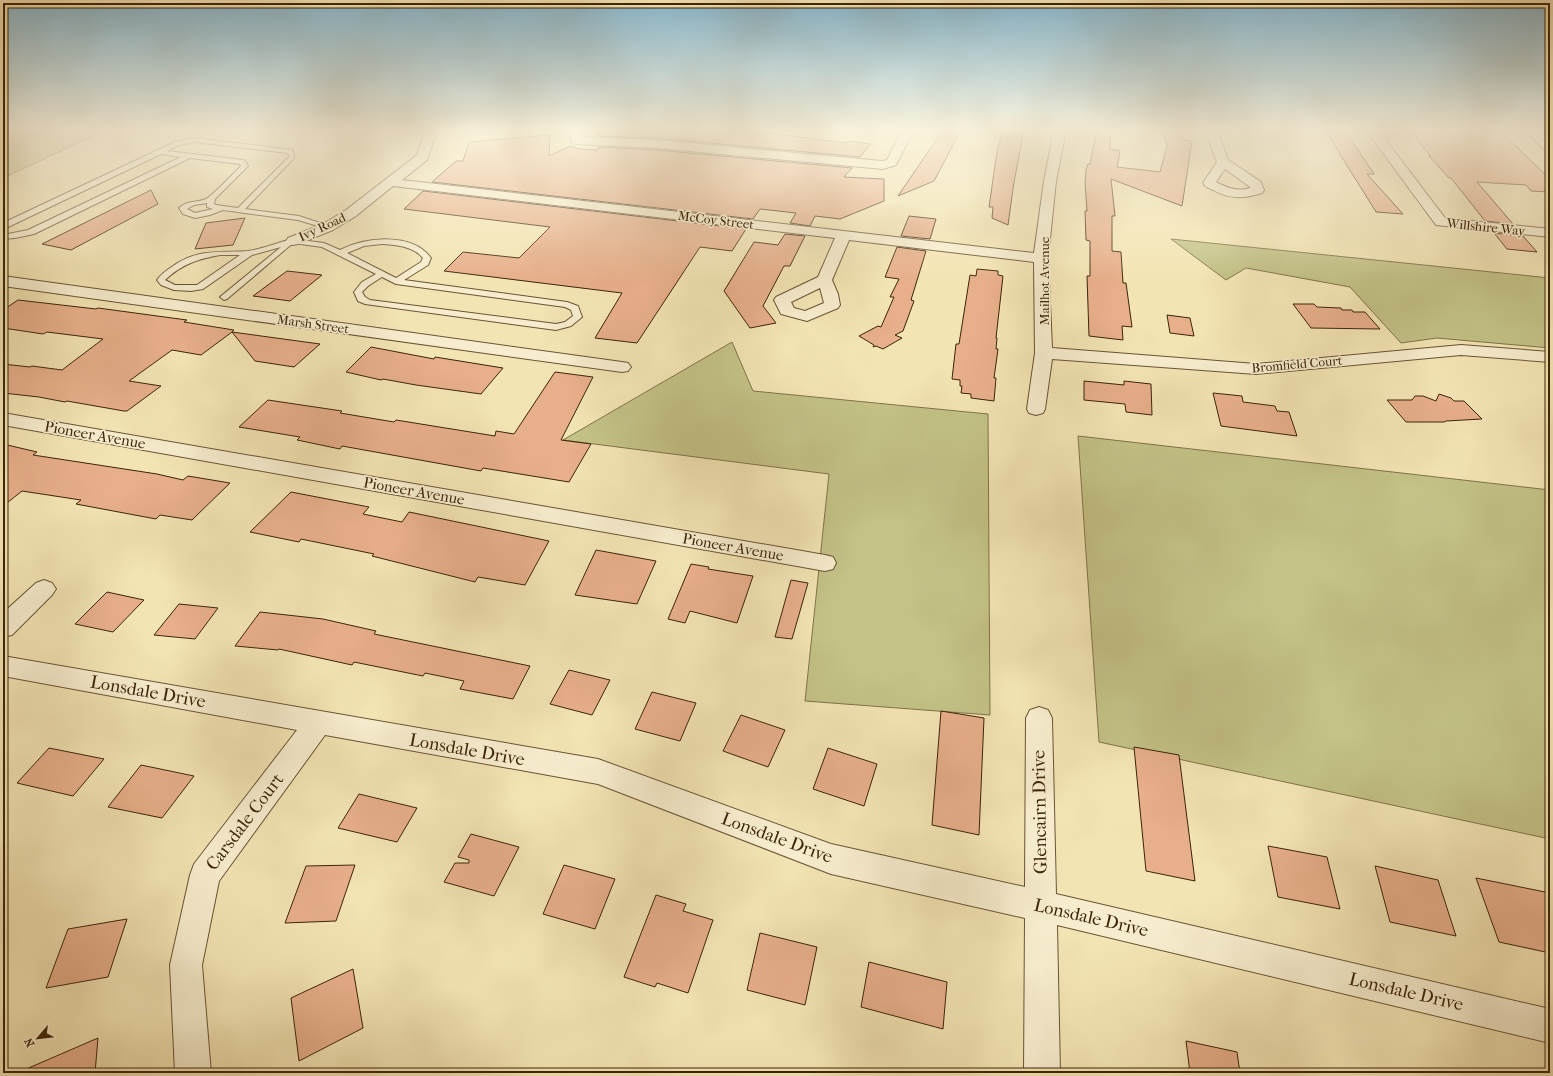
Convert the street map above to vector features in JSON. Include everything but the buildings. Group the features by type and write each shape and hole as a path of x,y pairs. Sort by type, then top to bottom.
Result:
{"street":[{"name":"Mailhot Avenue","path":"1036,409 1044,353 1041,258 1050,180"},
{"name":"Willshire Way","path":"1410,180 1441,222 1550,233"},
{"name":"Ivy Road","path":"293,241 328,227 352,213 390,182"},
{"name":"McCoy Street","path":"390,182 1041,258"},
{"path":"824,280 844,235"},
{"name":"Marsh Street","path":"3,281 622,367"},
{"name":"Bromfield Court","path":"1044,353 1256,369 1461,350 1550,357"},
{"name":"Pioneer Avenue","path":"3,419 825,563"},
{"path":"3,628 44,589"},
{"name":"Lonsdale Drive","path":"3,666 598,772 831,859 1041,906 1550,1026"},
{"name":"Glencairn Drive","path":"1039,718 1042,1073"},
{"name":"Carsdale Court","path":"194,1073 186,965 204,875 318,723"}],"lane":[{"path":"3,226 100,180"},
{"path":"3,236 15,236 31,232 138,180"},
{"path":"222,208 216,211 196,215 183,211 183,208 186,205 211,200 231,180"},
{"path":"240,210 269,180"},
{"path":"211,200 210,204 222,208 300,218 328,227"},
{"path":"224,297 293,241"},
{"path":"249,253 200,287 192,288 167,285 161,280 184,262 199,256 220,253 249,253 293,241 324,245 341,253 396,281 567,305 575,308 578,317 573,322 565,326 556,327 368,302 362,299 358,292 361,288 382,274"},
{"path":"341,253 365,243 374,242 406,245 425,254 427,258 425,263 396,281"}],"shaded area":[{"path":"1171,239 1550,278 1550,348 1437,338 1401,343 1350,287 1246,268 1226,280"},
{"path":"732,342 753,391 988,414 990,715 805,701 829,474 563,440"},
{"path":"1078,436 1550,490 1550,839 1099,742"}]}
